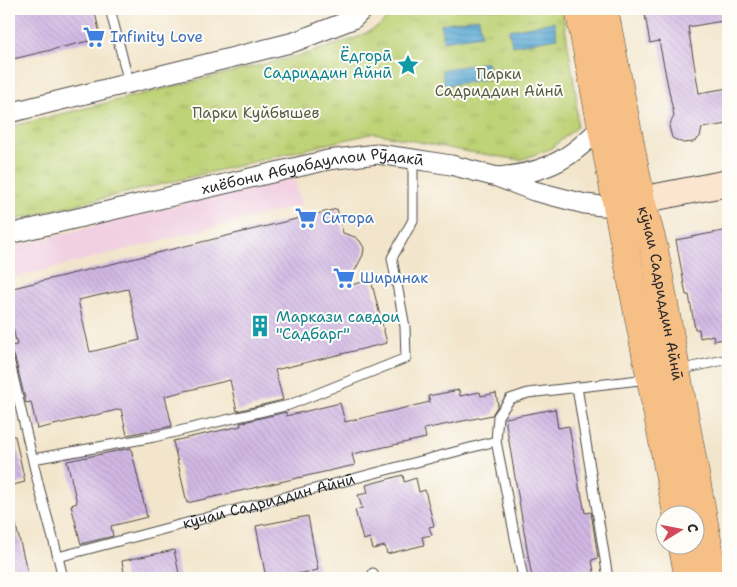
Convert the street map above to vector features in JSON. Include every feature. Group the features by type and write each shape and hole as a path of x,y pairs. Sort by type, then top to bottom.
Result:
{"highway":[{"name":"кӯчаи Садриддин Айнӣ","path":"578,9 602,126 629,202 654,248 676,370 718,566"},
{"name":"кӯчаи Садриддин Айнӣ","path":"604,9 623,104 629,202 650,378 675,504"},
{"path":"684,554 689,578"}],"street":[{"path":"9,113 294,42 353,19 363,9"},
{"path":"498,177 524,174 558,162 580,148 623,104"},
{"name":"хиёбони Абуабдуллои Рӯдакӣ","path":"9,234 328,160 377,154 451,165 498,177 534,192 585,204 602,206 629,202"},
{"path":"629,202 728,182"}],"lane":[{"path":"110,9 129,83"},
{"path":"33,459 154,437 288,405 406,358 405,326 392,258 412,220 413,159"},
{"path":"9,359 39,487 63,578"},
{"path":"676,370 728,359"},
{"name":"кӯчаи Садриддин Айнӣ","path":"58,558 496,441 498,416 510,399 528,393 650,378"},
{"path":"577,387 608,578"},
{"path":"496,441 523,578"}],"shaded area":[{"path":"294,176 301,205 9,279 9,248"}],"green space":[{"path":"397,9 562,9 576,94 577,127 550,149 520,160 374,133 9,221 9,127 309,53 356,38 379,26"}],"water":[{"path":"479,18 481,35 443,41 441,24"},
{"path":"554,22 557,38 512,46 509,30"},
{"path":"487,62 490,78 444,86 442,70"}],"building":[{"path":"9,9 94,9 101,38 9,60"},
{"path":"644,9 728,9 728,20 688,27 699,93 728,88 728,124 702,128 700,137 693,142 683,143 672,138 669,126 674,116 659,41 650,43"},
{"name":"Маркази савдои \"Садбарг\"","path":"337,209 343,233 355,237 364,248 363,255 347,286 371,280 387,343 275,370 283,400 237,411 230,380 165,396 172,426 127,435 121,409 37,429 31,402 26,403 15,358 13,354 9,353 9,346 17,345 9,312 9,289","holes":["128,289 140,340 90,352 78,300"]},
{"path":"728,230 728,338 714,341 713,335 700,338 699,329 695,329 689,295 686,295 676,240"},
{"path":"459,390 460,396 480,392 481,396 496,393 498,405 492,415 424,429 426,438 352,454 355,465 187,503 173,441 241,426 240,423 286,412 286,416 340,403 345,422 430,402 428,396"},
{"path":"555,409 558,428 569,426 585,513 591,512 598,558 592,560 595,578 532,578 505,418"},
{"path":"9,436 15,436 25,482 9,486"},
{"path":"131,448 147,517 111,526 113,536 81,544 71,505 77,503 67,461"},
{"path":"403,475 404,482 416,478 419,492 425,490 434,526 429,527 432,535 422,537 424,545 387,554 385,546 373,549 370,538 363,540 355,510 362,508 358,495 368,493 366,485"},
{"path":"308,516 318,570 277,578 266,578 256,526"},
{"path":"9,518 14,518 29,578 9,578"},
{"path":"174,550 180,578 125,578 122,561"}],"place":[{"name":"Infinity Love","path":"94,37"},
{"name":"Ёдгорӣ Садриддин Айнӣ","path":"408,65"},
{"name":"Ситора","path":"306,218"},
{"name":"Ширинак","path":"344,278"},
{"name":"Маркази савдои \"Садбарг\"","path":"260,326"}],"park label":[{"name":"Парки Садриддин Айнӣ","path":"499,82"},
{"name":"Парки Куйбышев","path":"256,113"}]}
